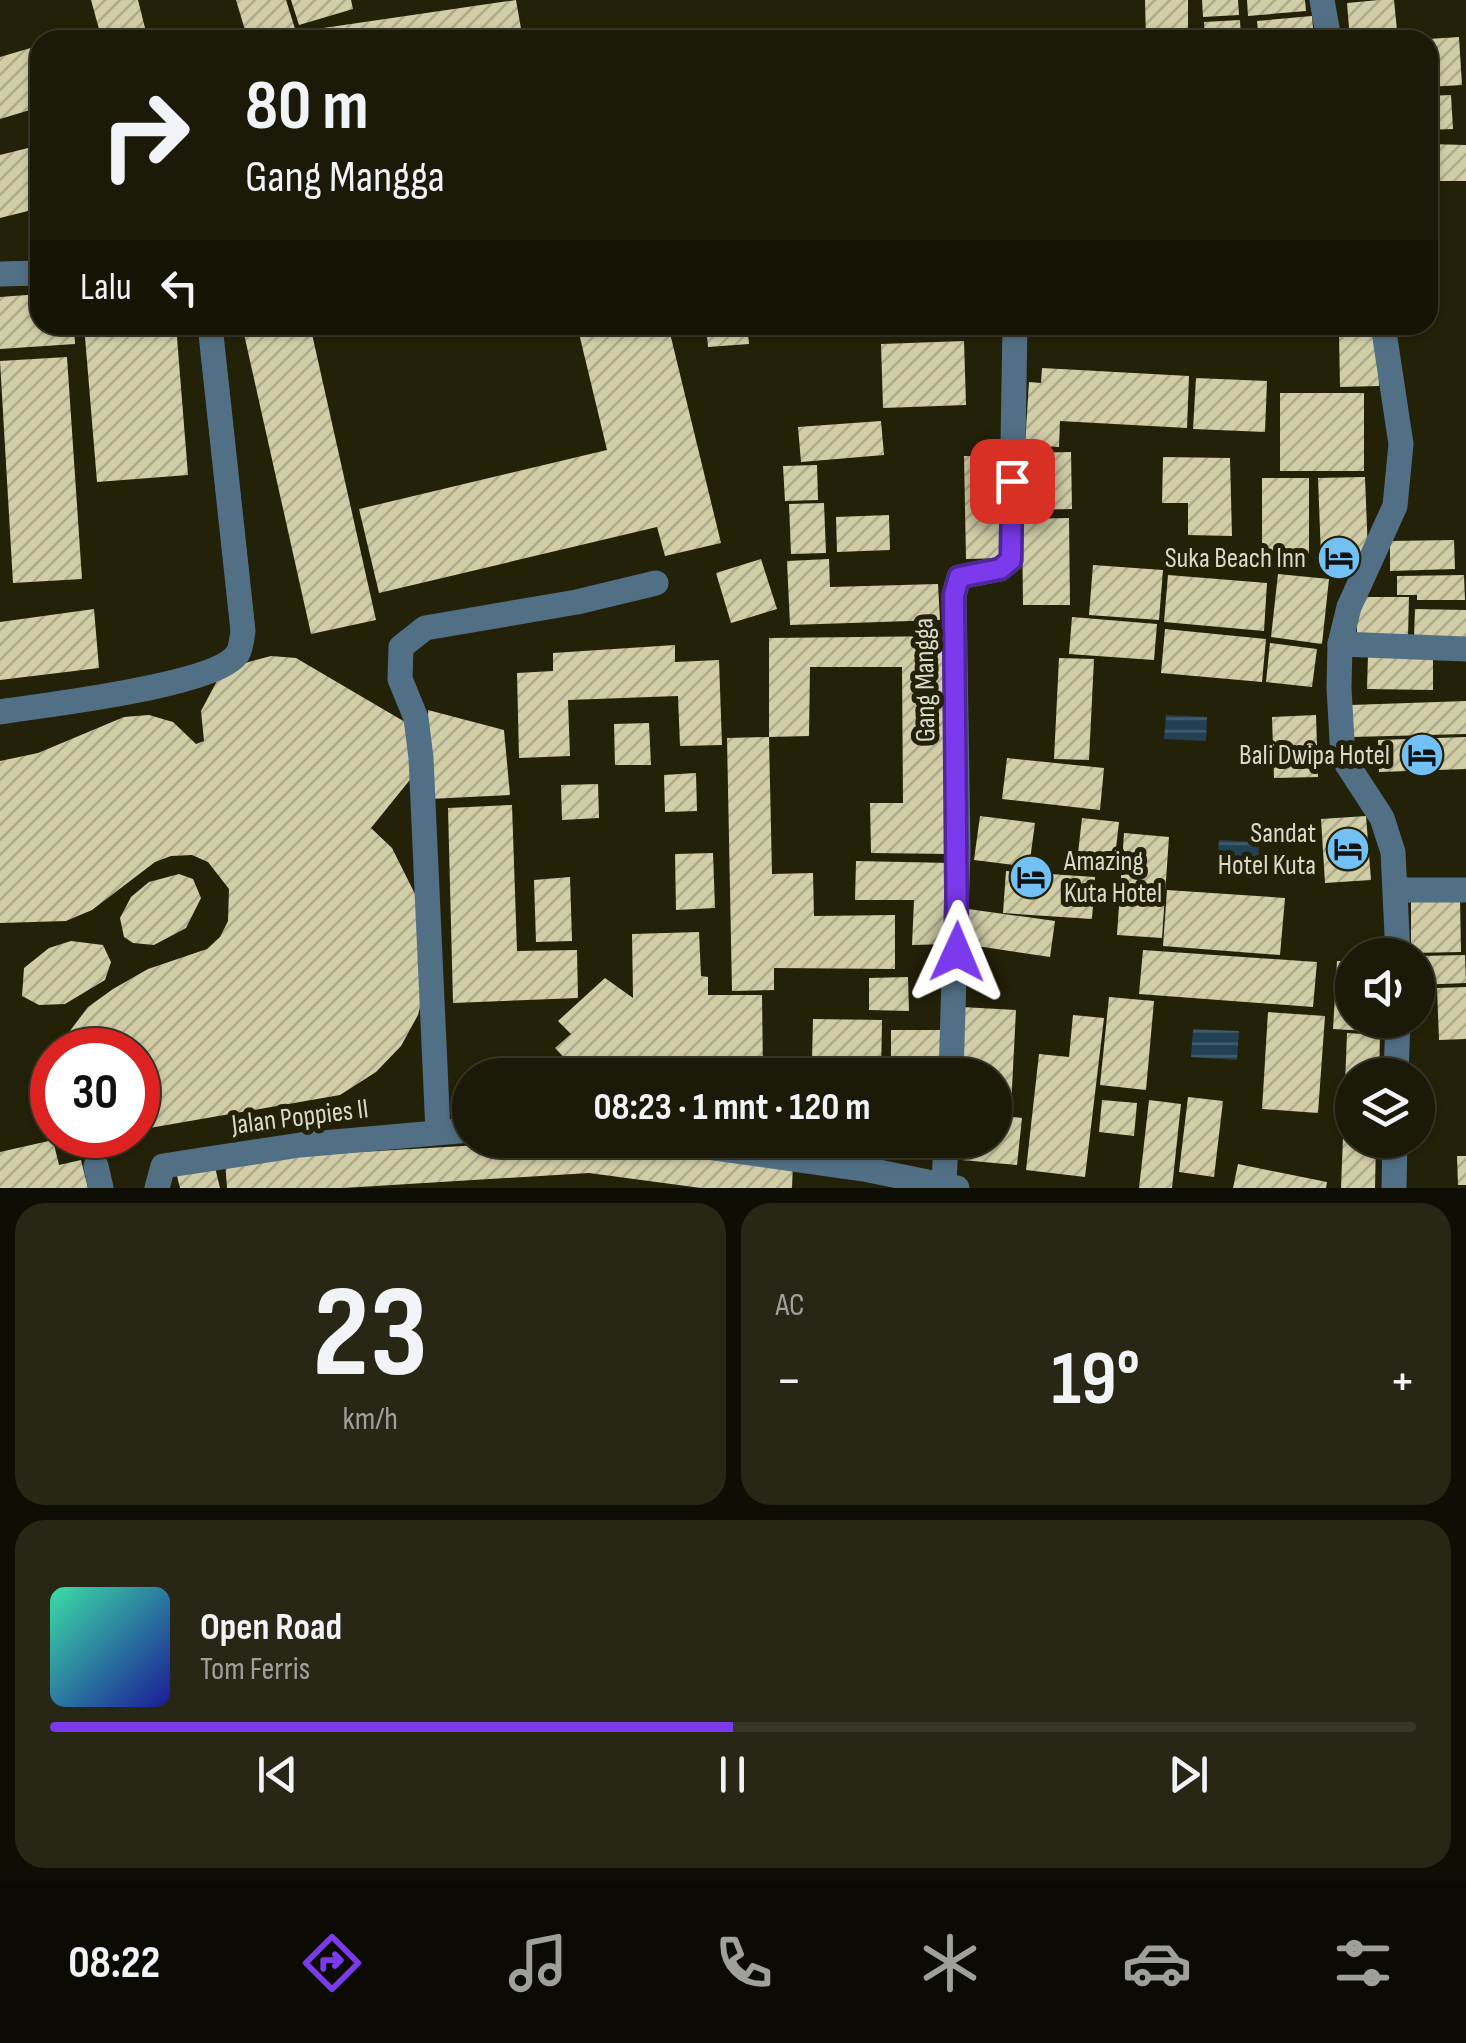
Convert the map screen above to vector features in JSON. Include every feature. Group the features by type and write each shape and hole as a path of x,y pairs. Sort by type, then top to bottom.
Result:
{"street":[{"path":"1322,0 1327,30"},
{"path":"0,274 30,273"},
{"path":"0,712 186,681 218,670 238,654 244,630 211,335"},
{"name":"Gang Mangga","path":"952,1058 958,849 954,595 959,577 1000,569 1011,560 1015,335"},
{"path":"1385,335 1401,444 1394,506 1349,607 1340,644 1343,758 1382,818 1393,852 1397,938"},
{"path":"438,1132 421,758 416,718 400,679 401,647 425,628 577,602 656,583"},
{"path":"1340,644 1466,649"},
{"path":"1396,890 1466,890"},
{"name":"Jalan Poppies II","path":"157,1188 157,1174 163,1166 300,1145 452,1131"},
{"path":"786,1158 950,1187 948,1158"},
{"path":"1394,1188 1395,1158"}],"water":[{"path":"1166,715 1207,717 1206,741 1164,739"},
{"path":"1219,840 1259,842 1258,867 1218,856"},
{"path":"1193,1029 1239,1031 1237,1060 1191,1057"}],"building":[{"path":"91,0 138,0 146,30 96,30 99,29"},
{"path":"236,0 286,0 295,30 245,30"},
{"path":"291,0 351,0 353,9 299,25"},
{"path":"516,0 521,30 310,30"},
{"path":"1145,0 1188,0 1188,30 1146,30"},
{"path":"1202,0 1238,0 1239,15 1203,17"},
{"path":"1247,0 1305,0 1306,11 1248,16"},
{"path":"1394,0 1397,30 1349,30 1347,3"},
{"path":"1312,16 1313,30 1258,30 1257,21"},
{"path":"1240,20 1240,30 1204,30 1204,22"},
{"path":"1459,37 1462,85 1438,86 1438,38"},
{"path":"30,48 30,110 0,119 0,57"},
{"path":"1451,95 1453,129 1438,130 1438,96"},
{"path":"1438,144 1466,145 1466,181 1438,181"},
{"path":"30,148 30,210 0,218 0,155"},
{"path":"30,295 30,335 75,335 75,344 0,349 0,297"},
{"path":"85,335 177,335 188,475 97,482"},
{"path":"244,335 312,335 376,620 311,634"},
{"path":"579,335 670,335 721,543 665,556 657,527 379,593 359,509 607,450"},
{"path":"707,335 748,335 749,344 708,347"},
{"path":"1339,335 1377,335 1379,386 1340,387"},
{"path":"964,341 966,405 883,408 881,344"},
{"path":"67,357 82,579 13,583 0,361"},
{"path":"1042,368 1189,376 1187,428 1060,421 1059,447 1025,445 1029,382 1041,383"},
{"path":"1196,378 1267,381 1265,432 1193,429"},
{"path":"1280,393 1364,393 1364,471 1280,471"},
{"path":"881,421 884,455 801,462 798,427"},
{"path":"1071,452 1072,509 1027,510 1027,453"},
{"path":"964,456 1003,456 1005,558 966,559"},
{"path":"1163,457 1230,458 1232,536 1188,535 1188,503 1162,503"},
{"path":"817,465 818,500 785,501 783,466"},
{"path":"1365,477 1368,554 1321,556 1318,478"},
{"path":"1262,478 1309,478 1309,560 1262,560"},
{"path":"824,503 826,553 791,554 789,504"},
{"path":"889,515 890,550 837,552 836,517"},
{"path":"1069,518 1070,605 1023,605 1022,519"},
{"path":"1454,540 1455,569 1390,571 1390,541"},
{"path":"761,559 777,609 731,623 716,573"},
{"path":"829,559 830,587 938,584 940,620 790,625 787,561"},
{"path":"1093,565 1163,570 1159,620 1089,615"},
{"path":"1278,574 1329,579 1322,644 1271,637"},
{"path":"1168,575 1267,583 1264,631 1164,622"},
{"path":"1464,575 1465,600 1417,600 1417,595 1397,595 1397,576"},
{"path":"1357,597 1409,597 1408,636 1357,636"},
{"path":"94,609 99,668 0,680 0,622"},
{"path":"1415,609 1466,610 1466,639 1414,637"},
{"path":"1072,617 1157,624 1154,660 1069,654"},
{"path":"1165,629 1266,639 1262,682 1161,673"},
{"path":"949,636 950,854 871,853 870,803 903,803 902,667 810,667 809,736 769,737 769,638"},
{"path":"1270,643 1317,649 1312,687 1266,682"},
{"path":"675,645 675,662 719,660 722,745 680,746 678,696 568,700 570,756 519,758 517,673 553,671 553,653"},
{"path":"1368,655 1433,655 1433,690 1367,689"},
{"path":"271,656 296,658 405,722 413,776 371,828 392,848 419,902 427,979 418,1015 401,1046 376,1072 340,1095 160,1126 160,1028 72,1028 88,1007 113,989 148,969 207,949 220,937 228,921 229,889 208,862 192,855 171,856 155,862 92,910 66,921 0,923 0,761 38,753 124,717 149,715 173,722 196,744 204,741 201,711 218,679 234,666"},
{"path":"1059,658 1094,659 1089,760 1054,759"},
{"path":"1466,701 1466,734 1352,737 1351,705"},
{"path":"428,710 504,730 510,795 429,799"},
{"path":"1316,715 1318,777 1274,778 1272,717"},
{"path":"649,723 651,765 615,765 614,724"},
{"path":"769,737 772,874 813,873 814,916 895,915 895,969 774,968 774,990 732,991 727,738"},
{"name":"Bali Dwipa Hotel","path":"1466,737 1466,769 1379,772 1378,740"},
{"path":"1007,758 1104,768 1100,810 1002,799"},
{"path":"696,773 697,811 665,812 664,775"},
{"path":"598,784 599,818 562,820 561,785"},
{"path":"512,805 517,951 577,950 578,998 453,1003 448,808"},
{"path":"980,816 1035,823 1029,867 974,860"},
{"path":"1366,816 1371,880 1325,883 1321,819"},
{"path":"1082,818 1119,822 1114,866 1077,862"},
{"path":"1124,833 1169,837 1162,938 1117,935"},
{"path":"713,853 715,908 676,910 675,854"},
{"path":"856,861 950,863 950,944 912,945 914,900 855,900"},
{"path":"1006,871 1095,877 1092,919 1003,913"},
{"path":"179,874 193,879 201,898 186,928 154,945 133,943 124,937 120,918 131,897 149,882"},
{"path":"570,877 572,941 536,942 534,880"},
{"path":"1167,890 1285,898 1280,955 1163,946"},
{"path":"1460,899 1461,952 1435,953 1435,938 1411,938 1411,900"},
{"path":"968,909 1055,921 1050,957 963,944"},
{"path":"699,932 701,976 708,977 708,995 762,995 763,1058 565,1058 555,1048 571,1034 558,1021 605,978 633,998 632,934"},
{"path":"71,941 103,945 111,962 105,980 65,1004 39,1005 22,996 24,968 49,948"},
{"path":"1143,950 1317,962 1313,1007 1139,994"},
{"path":"1465,955 1466,983 1435,984 1435,956"},
{"path":"908,977 909,1011 869,1010 869,978"},
{"path":"1466,987 1466,1039 1439,1040 1437,988"},
{"path":"1109,997 1154,1001 1146,1090 1100,1085"},
{"path":"962,1007 1016,1010 1012,1088 1012,1058 958,1058"},
{"path":"1268,1012 1325,1016 1318,1113 1262,1109"},
{"path":"1073,1015 1104,1018 1085,1177 1026,1170 1039,1054 1069,1057"},
{"path":"813,1019 882,1020 881,1058 812,1058"},
{"path":"891,1030 949,1030 948,1058 891,1058"},
{"path":"1347,1038 1380,1038 1379,1058 1346,1058"},
{"path":"1188,1097 1223,1101 1214,1177 1179,1172"},
{"path":"1102,1100 1137,1103 1134,1136 1099,1132"},
{"path":"1149,1100 1181,1104 1172,1188 1139,1188"},
{"path":"1012,1117 1022,1118 1017,1165 950,1159 1012,1158"},
{"path":"30,1145 30,1158 57,1158 59,1165 81,1160 88,1188 0,1188 0,1152"},
{"path":"452,1147 452,1158 752,1158 793,1162 792,1188 701,1188 589,1173 343,1188 227,1188 225,1160"},
{"path":"1457,1156 1466,1156 1466,1185 1458,1185"},
{"path":"1342,1158 1376,1158 1375,1188 1341,1188"},
{"path":"214,1163 220,1188 180,1188 176,1172"},
{"path":"1238,1164 1327,1182 1326,1188 1233,1188"}],"place":[{"name":"Suka Beach Inn","path":"1339,558"},
{"name":"Bali Dwipa Hotel","path":"1422,755"},
{"name":"Sandat Hotel Kuta","path":"1348,849"},
{"name":"Amazing Kuta Hotel","path":"1031,877"}],"route":[{"path":"957,952 954,595 959,577 967,572 1000,569 1011,560 1012,481"}]}
